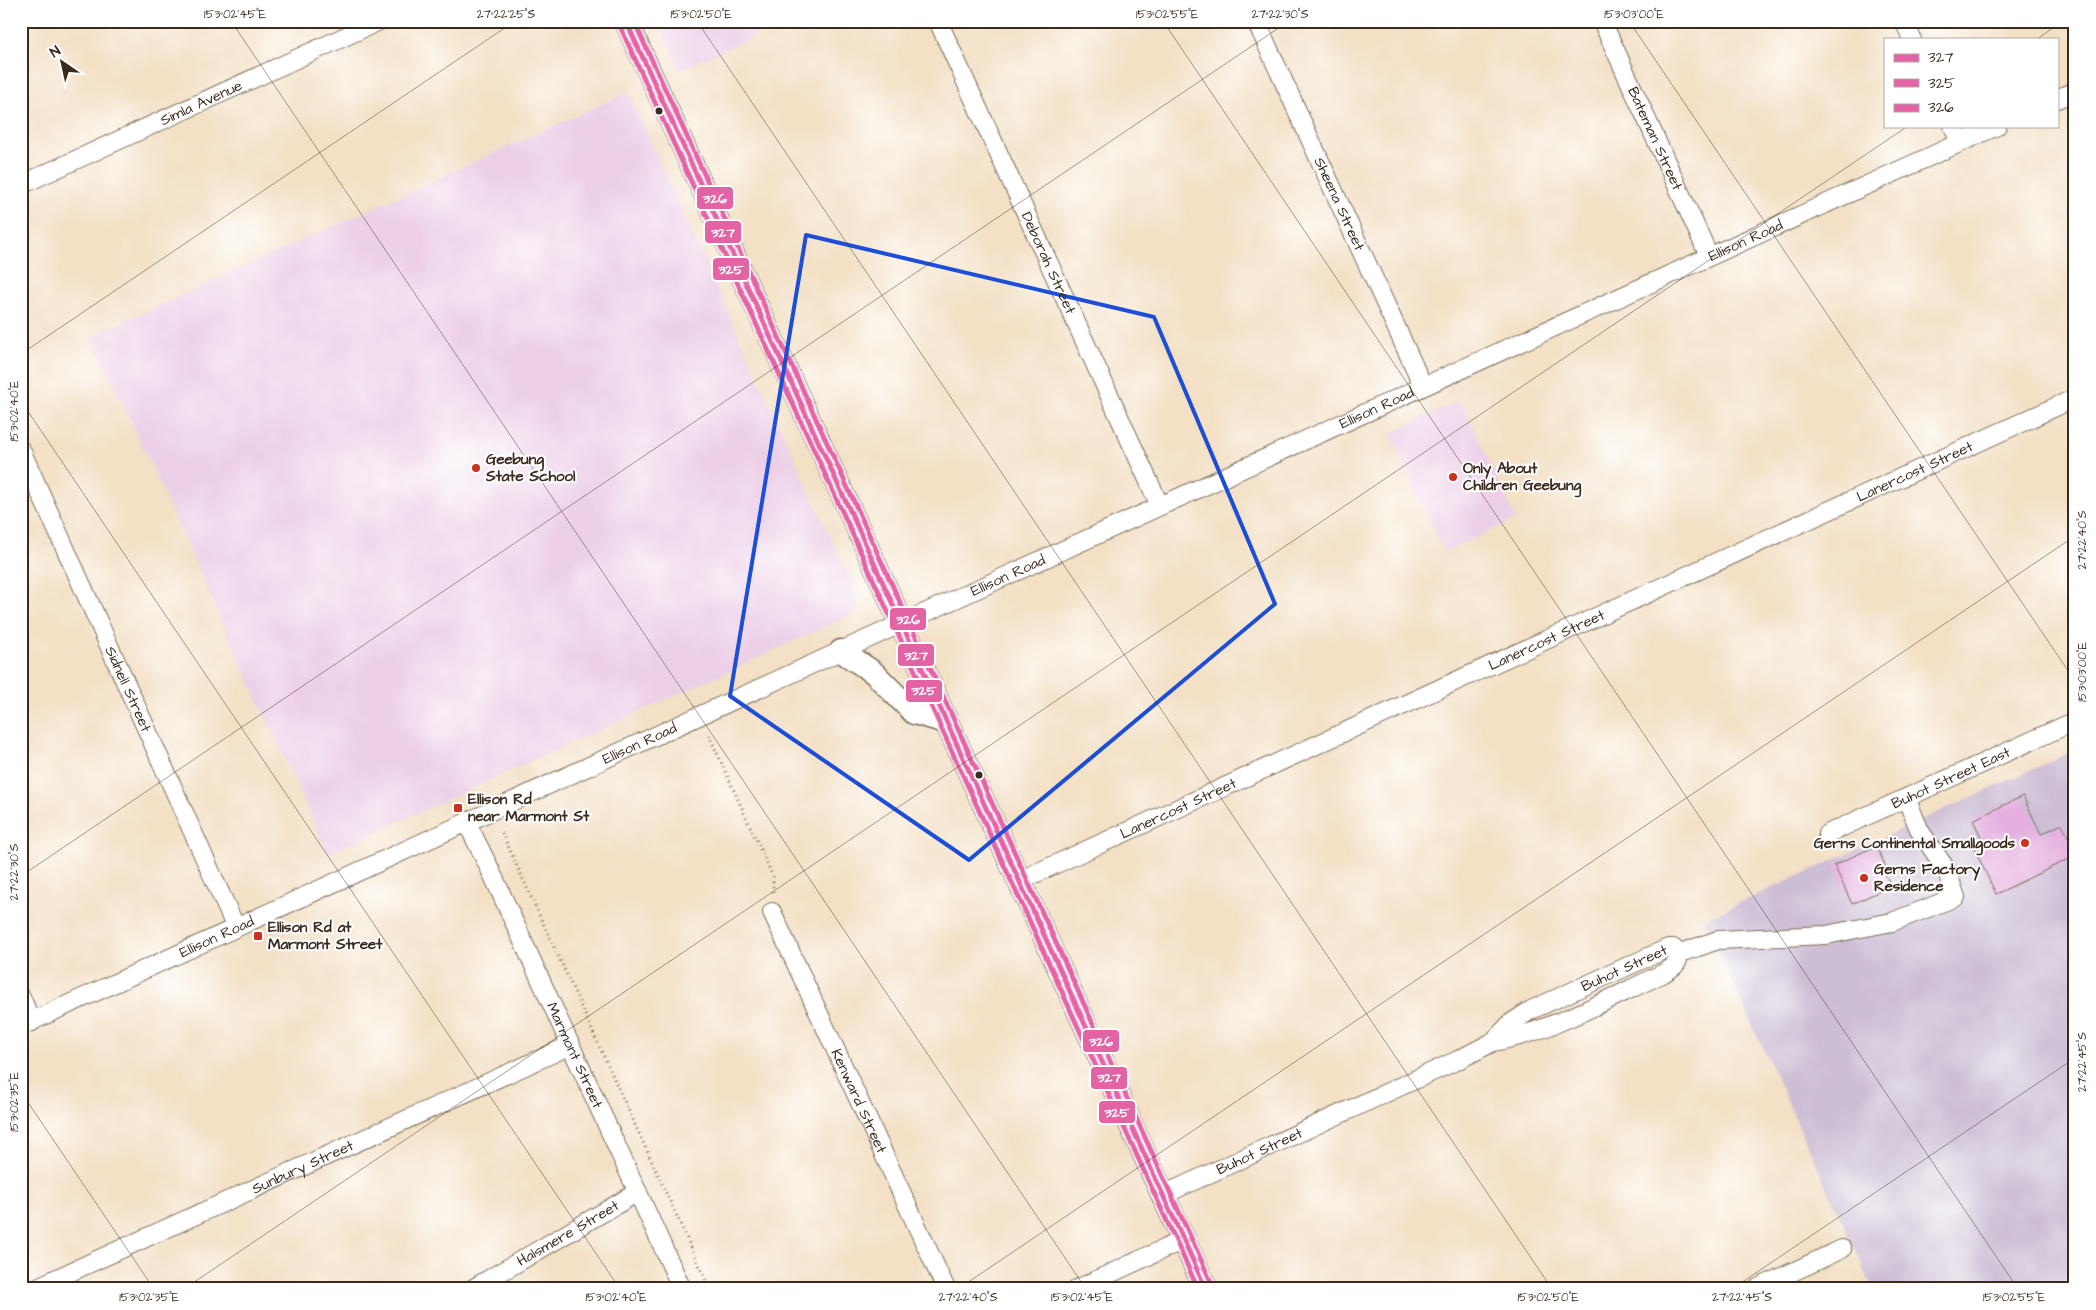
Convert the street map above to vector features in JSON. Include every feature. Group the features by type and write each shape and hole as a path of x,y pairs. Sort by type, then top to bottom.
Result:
{"main road":[{"path":"626,21 1206,1289"},
{"path":"840,651 874,672 914,713 946,722"}],"street":[{"name":"Simla Avenue","path":"21,185 379,21"},
{"name":"Deborah Street","path":"938,21 1160,506"},
{"name":"Sheena Street","path":"1256,21 1423,386"},
{"name":"Bateman Street","path":"1602,21 1709,256"},
{"path":"1904,21 1912,38"},
{"path":"2058,99 2075,91"},
{"path":"1954,128 1960,143"},
{"name":"Ellison Road","path":"27,1024 840,651 1993,128"},
{"name":"Lanercost Street","path":"1019,881 2075,398"},
{"name":"Sidnell Street","path":"21,450 236,928"},
{"name":"Buhot Street East","path":"1827,834 2075,722"},
{"name":"Buhot Street","path":"1163,1195 1458,1060 1493,1042 1523,1014 1662,950 1673,948 1678,954 1718,940 1826,935 1892,922 1956,897 1946,869 1920,831 1906,798"},
{"name":"Marmont Street","path":"467,823 488,864 682,1289"},
{"name":"Kenward Street","path":"772,912 946,1289"},
{"path":"21,997 27,1024"},
{"name":"Sunbury Street","path":"33,1289 571,1044"},
{"name":"Halsmere Street","path":"472,1289 638,1192"},
{"path":"1077,1289 1184,1240"},
{"path":"1756,1289 1842,1249"}],"path":[{"path":"710,735 773,877 772,912"},
{"path":"502,833 710,1289"}],"highlighted area":[{"path":"806,235 1154,317 1275,604 969,860 730,696"}],"shaded area":[{"path":"658,21 787,21 680,70"},
{"name":"Geebung State School","path":"628,92 859,600 856,610 849,616 328,854 92,336"},
{"name":"Only About Children Geebung","path":"1461,400 1516,519 1444,552 1390,434"},
{"path":"2075,750 2075,1289 1873,1289 1704,919"}],"building":[{"name":"Gerns Continental Smallgoods","path":"2023,796 2041,834 2062,824 2075,850 2075,856 1996,894 1973,846 1983,841 1973,820"},
{"name":"Gerns Factory Residence","path":"1876,846 1886,867 1883,869 1891,886 1852,904 1834,865"}],"transit line":[{"name":"327","path":"626,21 1206,1289"},
{"name":"326","path":"634,21 1213,1286"},
{"name":"325","path":"619,24 1198,1289"}],"place":[{"name":"Geebung State School","path":"476,468"},
{"name":"Only About Children Geebung","path":"1453,477"},
{"name":"Ellison Rd near Marmont St","path":"458,808"},
{"name":"Gerns Continental Smallgoods","path":"2025,843"},
{"name":"Gerns Factory Residence","path":"1864,878"},
{"name":"Ellison Rd at Marmont Street","path":"258,936"}]}
